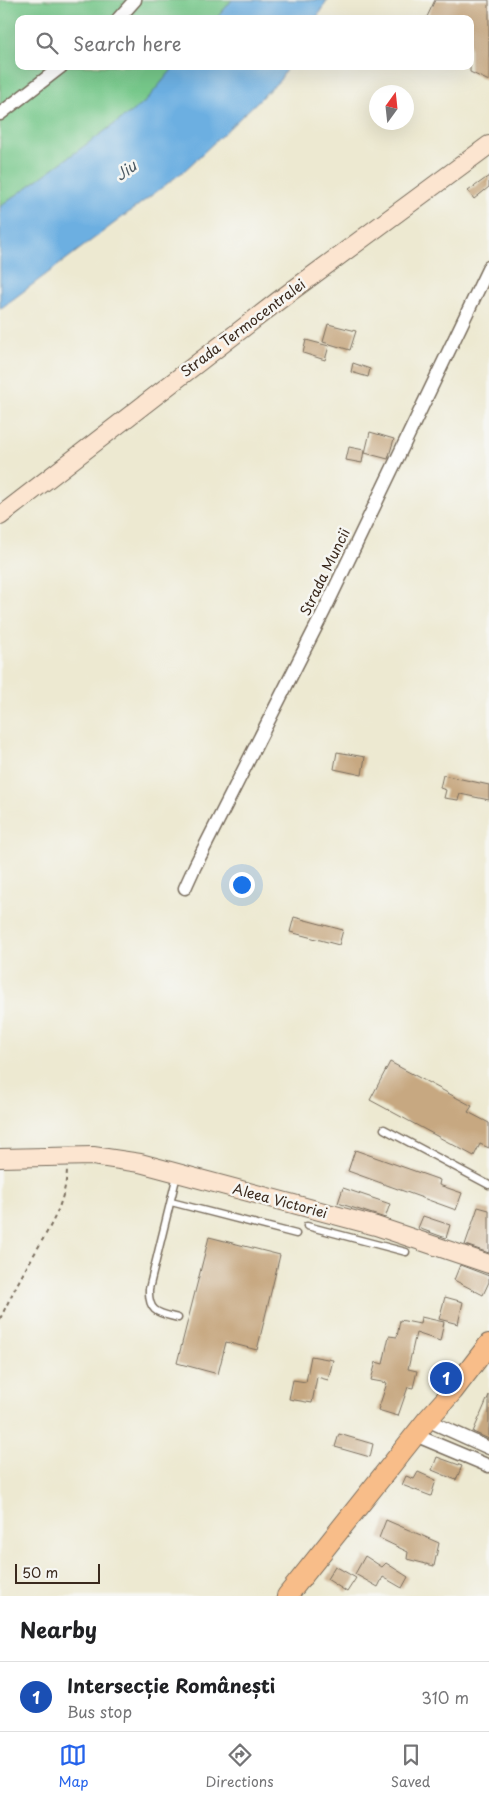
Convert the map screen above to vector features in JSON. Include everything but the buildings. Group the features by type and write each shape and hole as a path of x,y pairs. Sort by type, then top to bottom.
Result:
{"main road":[{"path":"287,1596 421,1428 453,1392 489,1344"}],"street":[{"path":"122,15 135,0"},
{"path":"0,114 57,70"},
{"name":"Strada Termocentralei","path":"0,516 278,301 489,145"},
{"name":"Strada Muncii","path":"185,888 324,611 489,267"},
{"name":"Aleea Victoriei","path":"68,1157 94,1156 125,1160 178,1173 376,1226 489,1264"},
{"path":"0,1158 68,1157"},
{"path":"421,1428 489,1448"},
{"path":"421,1428 489,1466"}],"lane":[{"path":"384,1129 489,1185"},
{"path":"178,1173 148,1299 152,1308 158,1313 178,1318"},
{"path":"170,1202 296,1234"},
{"path":"307,1226 406,1252"}],"path":[{"path":"0,1319 17,1284 52,1225 61,1204 67,1176 68,1157"}],"green space":[{"path":"0,0 232,0 219,15 15,15 15,70 172,70 145,102 0,207"}],"water":[{"path":"232,0 327,0 318,15 219,15"},
{"name":"Jiu","path":"172,70 286,70 280,80 184,171 0,309 0,207 145,102"}],"place":[{"name":"Intersecție Românești","path":"446,1378"}]}
